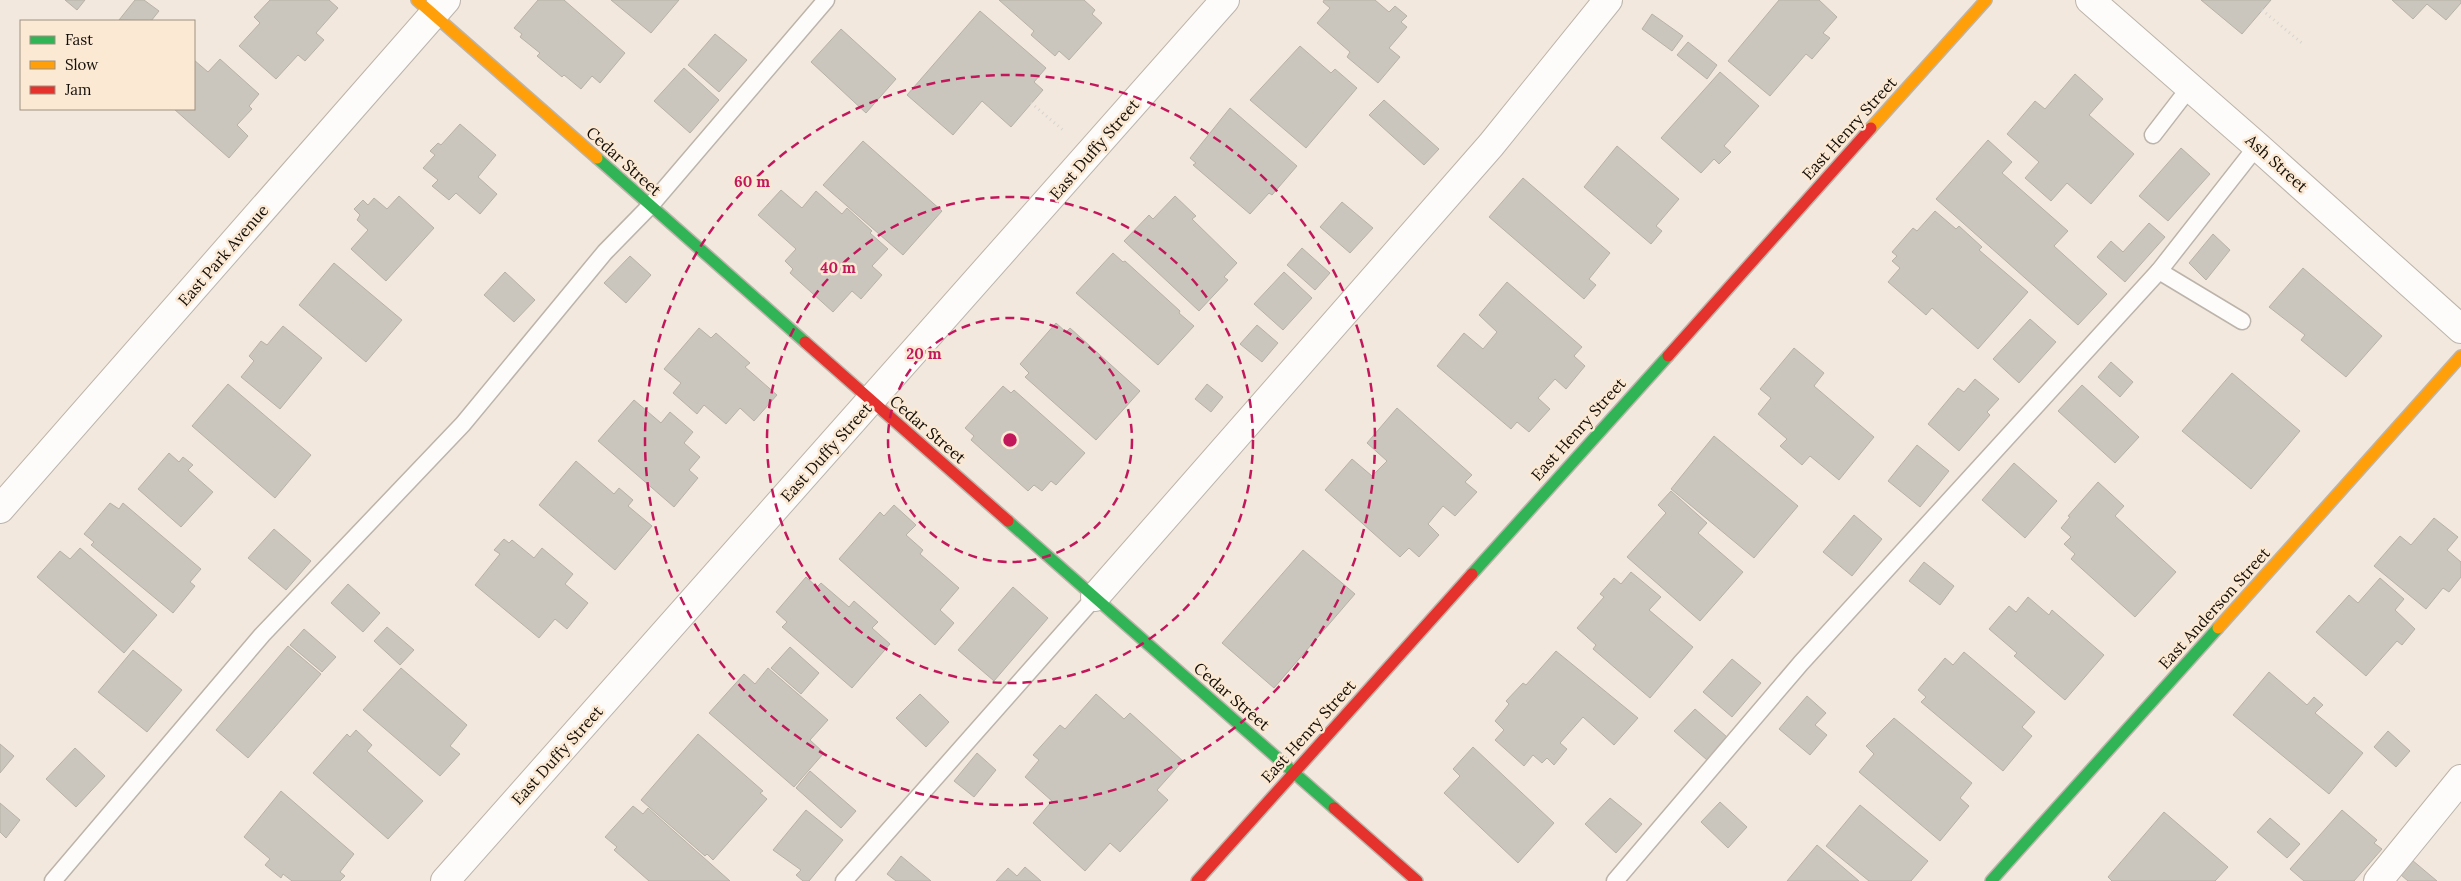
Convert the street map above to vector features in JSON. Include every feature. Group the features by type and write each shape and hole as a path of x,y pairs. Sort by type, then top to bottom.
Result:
{"main road":[{"name":"East Henry Street","path":"1197,881 1986,0"},
{"name":"Cedar Street","path":"433,5 650,206 1417,881"},
{"name":"East Anderson Street","path":"1991,881 2461,356"}],"street":[{"name":"East Duffy Street","path":"445,881 1225,0"},
{"path":"1095,597 1491,145 1608,0"},
{"name":"Ash Street","path":"2090,0 2258,146 2461,329"},
{"name":"East Park Avenue","path":"0,509 433,5"},
{"path":"2378,881 2461,779"}],"lane":[{"path":"53,881 262,635 463,424 605,252 650,206 826,0"},
{"path":"2153,135 2190,87"},
{"path":"1615,881 1801,663 2159,271 2258,146"},
{"path":"2159,271 2242,321"},
{"path":"844,881 1095,597"}],"path":[{"path":"2262,10 2303,44"},
{"path":"1031,103 1090,152"}],"building":[{"path":"65,0 85,0 77,10"},
{"path":"135,0 144,0 159,11 152,20 119,20"},
{"path":"270,0 329,0 338,8 316,33 324,40 305,61 298,55 276,79 239,46 260,23 254,17"},
{"path":"538,0 564,0 625,53 600,83 592,76 581,89 564,75 562,77 537,56 540,53 520,37 522,34 514,28"},
{"path":"611,0 679,0 651,33"},
{"path":"999,0 1084,0 1095,10 1092,14 1102,23 1069,60 1059,51 1055,56 1031,35 1034,31"},
{"path":"1324,0 1375,0 1389,12 1395,6 1407,16 1401,22 1407,27 1389,48 1400,57 1378,83 1347,57 1350,52 1317,23 1330,8 1323,2"},
{"path":"1779,0 1819,0 1837,17 1823,33 1830,38 1812,59 1806,54 1770,96 1728,61"},
{"path":"2201,0 2271,0 2242,34"},
{"path":"2392,0 2461,0 2461,3 2446,20 2427,4 2413,19"},
{"path":"980,11 1046,68 1034,82 1043,90 1011,127 982,101 953,135 907,95"},
{"path":"1652,14 1683,36 1672,51 1642,29"},
{"path":"841,29 896,79 866,113 811,62"},
{"path":"715,34 747,60 719,92 688,65"},
{"path":"1688,42 1717,65 1707,79 1677,55"},
{"path":"1300,46 1331,73 1335,69 1357,88 1306,148 1250,100"},
{"path":"220,59 259,94 249,106 252,109 237,125 248,136 229,158 175,110 195,110 195,61 208,72"},
{"path":"684,68 719,100 690,133 654,101"},
{"path":"1720,72 1759,106 1724,146 1731,152 1719,164 1714,159 1701,173 1661,138"},
{"path":"2075,74 2103,99 2089,115 2134,154 2091,204 2067,183 2051,201 2025,178 2039,162 2007,134 2035,101 2045,109"},
{"path":"1384,100 1439,149 1424,165 1369,115"},
{"path":"1230,108 1297,166 1272,195 1269,193 1250,214 1193,165 1196,163 1190,158"},
{"path":"460,124 496,155 478,177 497,194 480,214 456,193 449,200 432,186 438,180 423,168 435,155 430,151 438,143 441,145"},
{"path":"1988,140 2012,162 2002,173 2068,231 2054,246 2107,294 2078,325 1936,199"},
{"path":"863,141 942,211 903,255 823,185"},
{"path":"1617,146 1679,199 1656,226 1662,231 1651,244 1584,187"},
{"path":"2181,148 2210,174 2168,221 2139,196"},
{"path":"1523,178 1610,253 1589,279 1596,285 1584,299 1489,217"},
{"path":"781,190 802,208 816,191 842,214 847,208 888,249 872,266 882,275 861,299 852,291 833,312 790,273 793,269 785,261 796,249 758,215"},
{"path":"399,196 434,228 386,281 351,249 368,230 357,220 360,215 354,209 363,200 368,205 374,198 387,209"},
{"path":"1175,196 1196,216 1192,219 1237,263 1224,277 1228,280 1199,311 1124,241 1149,215 1153,219"},
{"path":"1342,202 1373,228 1350,253 1320,227"},
{"path":"1935,211 1956,229 1959,226 1982,247 1979,250 2028,292 1978,349 1932,308 1926,315 1888,282 1900,268 1892,261 1897,256 1892,252 1913,228 1917,231"},
{"path":"2149,223 2165,237 2125,282 2097,257 2111,241 2123,252"},
{"path":"2213,234 2230,250 2206,280 2189,263"},
{"path":"1302,248 1330,273 1315,290 1287,265"},
{"path":"1113,253 1123,262 1125,261 1194,326 1158,365 1076,293"},
{"path":"630,256 651,275 626,303 604,283"},
{"path":"334,263 402,320 366,362 299,305"},
{"path":"2303,268 2382,336 2346,377 2301,340 2305,335 2269,307"},
{"path":"505,272 535,300 514,322 484,295"},
{"path":"1284,272 1312,298 1283,330 1254,304"},
{"path":"1507,282 1582,347 1574,356 1585,366 1566,389 1555,379 1538,398 1550,409 1529,432 1517,422 1511,429 1437,366 1464,333 1483,349 1497,332 1479,315"},
{"path":"2030,319 2056,342 2019,383 1993,359"},
{"path":"1056,323 1066,332 1070,328 1140,391 1096,440 1025,377 1029,373 1020,364"},
{"path":"1257,325 1278,343 1262,362 1240,344"},
{"path":"283,326 322,358 280,409 241,377 254,361 249,356 261,341 267,345"},
{"path":"699,328 711,338 716,333 750,363 745,367 777,395 754,421 740,408 726,424 704,405 697,414 673,393 681,383 664,369"},
{"path":"1794,348 1824,373 1814,386 1874,437 1839,480 1810,456 1802,465 1780,446 1787,439 1758,414 1771,398 1760,389"},
{"path":"2111,362 2133,382 2120,397 2098,377"},
{"path":"2232,373 2300,431 2251,489 2182,431"},
{"path":"1975,379 1999,399 1987,412 1990,415 1959,451 1928,424 1958,388 1964,392"},
{"path":"228,384 311,455 275,498 192,426"},
{"path":"1207,384 1223,397 1211,412 1195,399"},
{"path":"2082,385 2139,437 2115,463 2058,411"},
{"path":"1003,386 1011,393 1014,390 1085,453 1056,485 1051,481 1042,491 1034,485 1028,491 971,440 974,436 965,428"},
{"path":"634,400 661,423 670,412 693,432 684,443 700,457 689,470 698,478 674,507 598,441"},
{"path":"1397,408 1472,475 1465,482 1477,492 1455,516 1443,506 1428,524 1439,535 1419,557 1409,548 1400,557 1325,490 1352,459 1372,476 1387,461 1367,443"},
{"path":"1714,436 1798,506 1754,558 1671,489"},
{"path":"1917,445 1949,471 1920,507 1888,481"},
{"path":"169,453 179,462 183,457 193,465 188,470 213,492 181,527 138,489"},
{"path":"576,461 614,494 619,488 633,500 628,506 652,526 615,570 539,505"},
{"path":"2014,463 2057,501 2025,538 1982,500"},
{"path":"2098,482 2124,506 2115,516 2176,572 2135,617 2071,559 2075,554 2064,544 2071,537 2061,528 2070,517 2068,516"},
{"path":"1671,491 1707,523 1698,533 1743,572 1700,621 1627,557 1666,513 1658,505"},
{"path":"110,503 119,509 123,503 201,569 190,582 195,586 173,613 91,545 94,542 84,534"},
{"path":"894,505 916,525 906,535 923,550 920,554 959,588 940,610 954,623 935,645 839,559 880,512 884,516"},
{"path":"1854,515 1882,539 1852,576 1823,552"},
{"path":"2434,518 2458,537 2447,550 2461,562 2461,577 2449,592 2443,588 2426,609 2374,566 2400,536 2411,545"},
{"path":"274,529 311,561 286,590 248,558"},
{"path":"504,539 509,543 512,540 534,558 542,548 573,574 565,584 588,603 567,629 555,619 539,638 475,585 500,554 494,550"},
{"path":"80,548 157,615 124,653 37,577 60,551 70,559"},
{"path":"1303,550 1355,594 1274,688 1222,643"},
{"path":"1924,562 1954,586 1940,605 1909,581"},
{"path":"1631,572 1661,597 1649,610 1693,647 1650,698 1593,649 1596,645 1577,628 1604,597 1600,594 1614,578 1621,584"},
{"path":"806,577 817,587 821,583 849,607 854,601 878,622 872,628 890,644 852,688 782,627 787,622 776,612"},
{"path":"2380,578 2404,599 2395,610 2415,629 2402,645 2397,641 2366,676 2316,632 2349,595 2358,603"},
{"path":"348,584 380,613 363,632 331,603"},
{"path":"1013,587 1048,618 994,681 958,650"},
{"path":"2028,597 2049,615 2052,610 2104,655 2065,700 2014,656 2017,653 1989,629 2009,606 2016,612"},
{"path":"387,627 414,650 400,665 374,641"},
{"path":"304,629 336,657 322,672 290,645"},
{"path":"288,646 321,674 248,758 216,730"},
{"path":"790,647 819,673 801,694 771,668"},
{"path":"133,650 182,690 147,732 98,692"},
{"path":"1556,651 1638,718 1614,745 1583,717 1560,743 1567,749 1554,765 1547,758 1542,763 1533,755 1524,766 1495,740 1504,730 1495,721 1509,704 1506,701 1523,683 1526,685"},
{"path":"1964,652 2035,712 2022,727 2032,736 2003,771 1921,702 1926,697 1918,690 1945,658 1953,665"},
{"path":"1732,659 1761,683 1732,717 1703,692"},
{"path":"401,668 467,725 450,746 460,754 440,776 363,710"},
{"path":"768,668 828,720 810,740 824,753 794,787 709,713 744,674 755,684"},
{"path":"2269,672 2307,705 2314,697 2323,705 2315,713 2363,753 2329,794 2233,715"},
{"path":"920,694 949,722 926,747 896,718"},
{"path":"1096,694 1124,719 1130,713 1183,761 1157,790 1168,800 1120,852 1110,843 1085,871 1033,823 1052,801 1025,777 1039,760 1033,755 1060,725 1065,729"},
{"path":"1807,696 1826,713 1815,725 1827,735 1810,755 1779,729"},
{"path":"1695,709 1727,737 1707,760 1674,731"},
{"path":"1894,718 1972,783 1960,798 1969,806 1940,841 1859,772 1874,754 1866,746"},
{"path":"356,730 372,745 367,751 423,801 388,839 313,773 347,734 350,737"},
{"path":"2388,731 2410,751 2396,767 2374,747"},
{"path":"698,734 763,791 760,793 767,799 713,860 707,854 705,856 641,800"},
{"path":"0,744 14,756 0,773"},
{"path":"1473,747 1554,823 1518,863 1444,793 1460,776 1453,769"},
{"path":"75,748 105,776 76,807 46,779"},
{"path":"977,753 996,770 974,797 954,781"},
{"path":"810,771 856,811 841,828 796,788"},
{"path":"281,791 354,854 340,872 345,876 340,881 292,881 283,874 281,878 265,865 270,859 244,837"},
{"path":"1610,798 1642,824 1616,853 1585,824"},
{"path":"1720,802 1747,827 1728,848 1701,822"},
{"path":"0,803 20,820 6,838 0,832"},
{"path":"1860,805 1928,861 1911,881 1869,881 1826,846"},
{"path":"633,806 643,814 648,808 730,881 649,881 614,850 617,847 605,837"},
{"path":"806,810 843,840 809,881 803,881 796,875 801,870 773,850"},
{"path":"2342,810 2377,840 2374,843 2382,849 2354,881 2304,881 2290,869"},
{"path":"2164,812 2228,867 2215,881 2112,881 2108,877"},
{"path":"2270,818 2300,844 2287,858 2257,832"},
{"path":"1817,845 1859,881 1787,881"},
{"path":"901,856 931,881 896,881 887,874"},
{"path":"2412,860 2437,881 2408,881 2401,875"},
{"path":"1025,867 1041,881 996,881 1008,868 1017,876"}],"traffic: fast":[{"path":"597,158 805,342"},
{"path":"1472,574 1668,356"},
{"path":"1008,521 1334,808"},
{"path":"1991,881 2218,628"}],"traffic: slow":[{"path":"417,0 597,158"},
{"path":"1871,128 1986,0"},
{"path":"2218,628 2461,356"}],"traffic: jam":[{"path":"1668,356 1871,128"},
{"path":"805,342 1008,521"},
{"path":"1197,881 1472,574"},
{"path":"1334,808 1417,881"}]}
